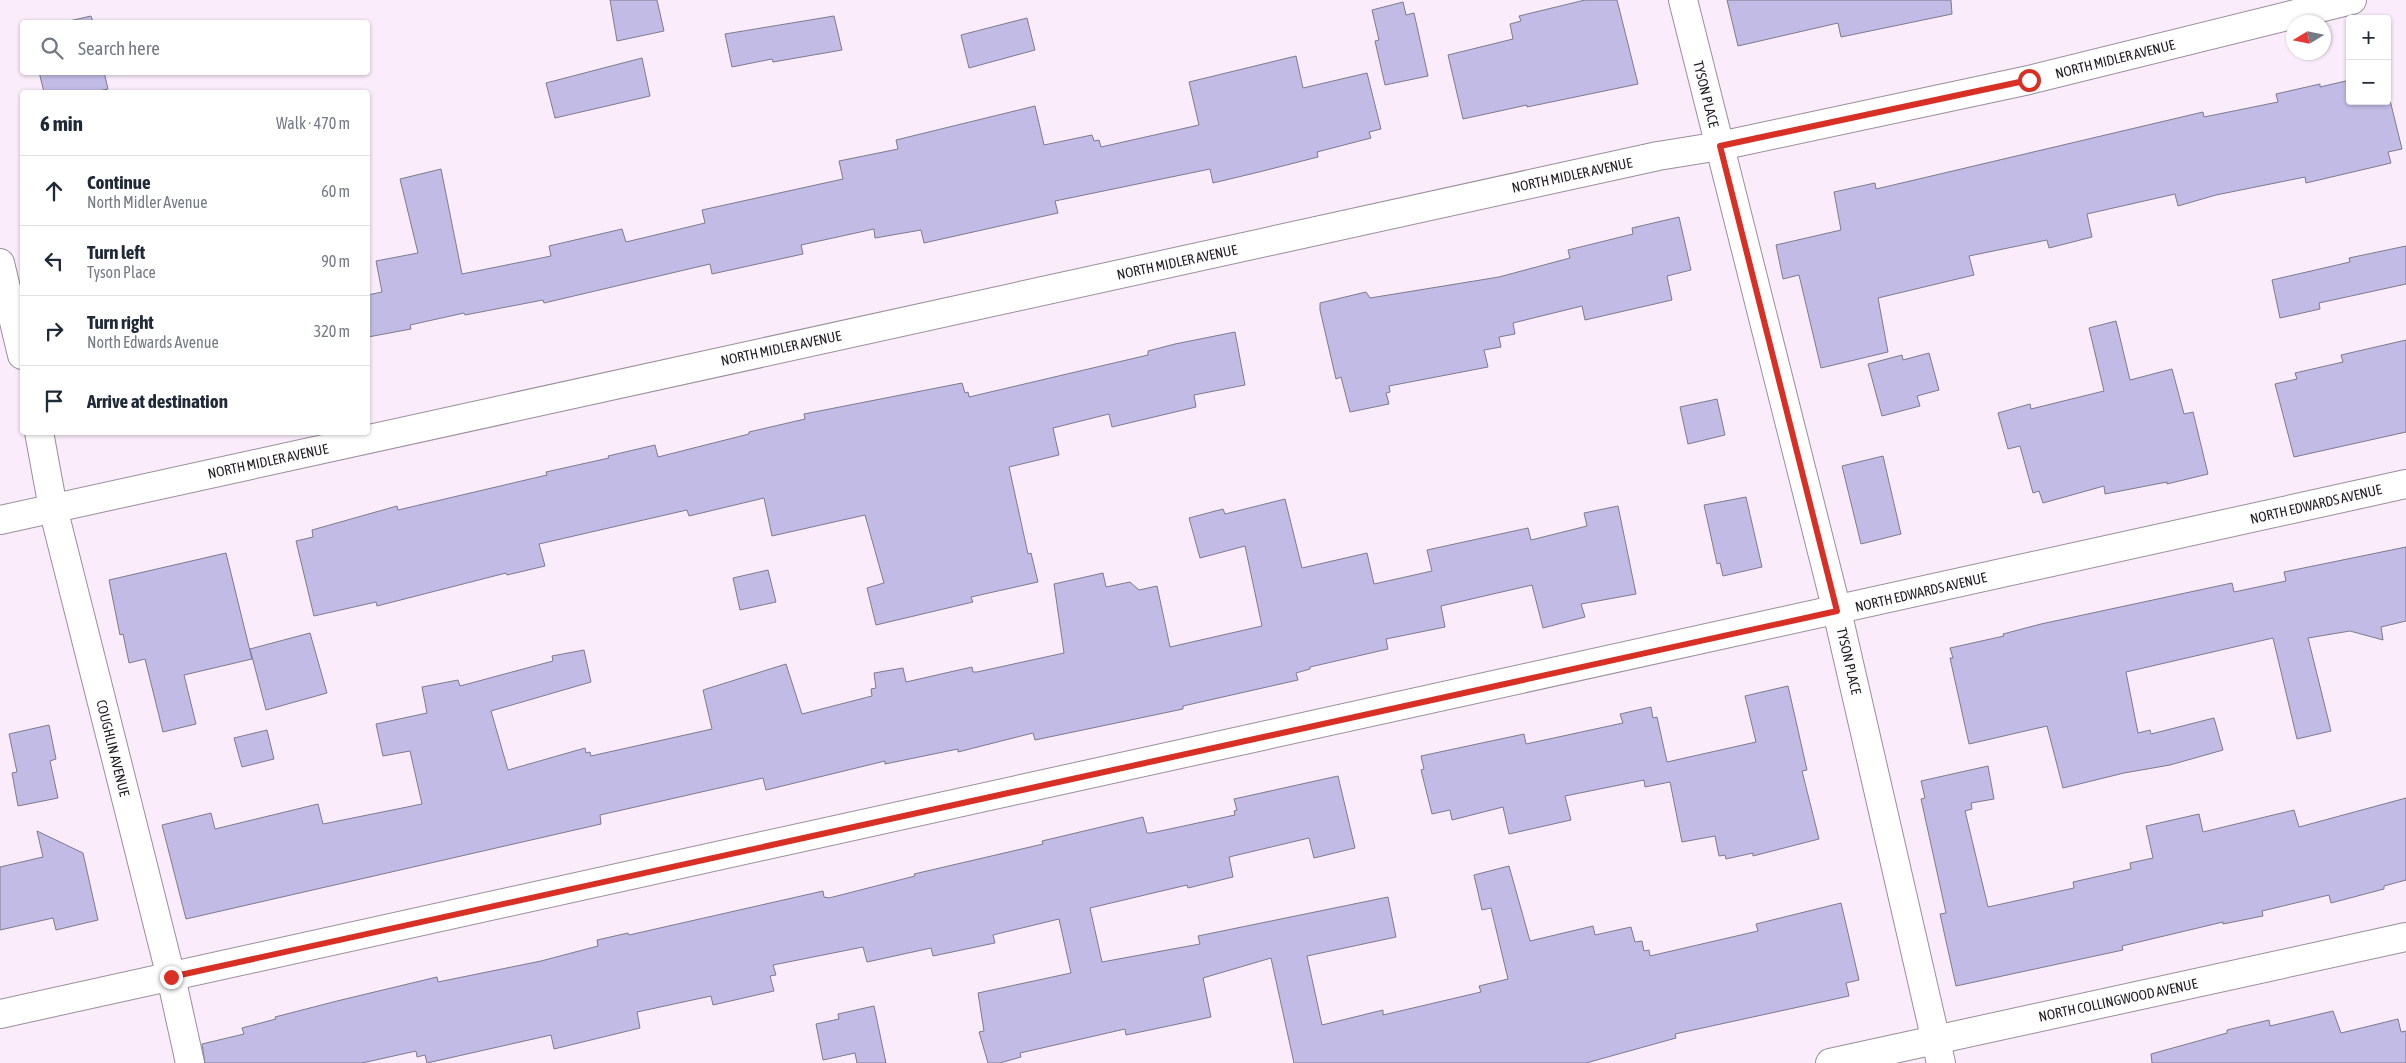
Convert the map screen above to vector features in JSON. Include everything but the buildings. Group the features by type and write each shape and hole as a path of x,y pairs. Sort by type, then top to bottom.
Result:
{"street":[{"name":"TYSON PLACE","path":"1683,0 1837,611 1938,1051"},
{"name":"NORTH MIDLER AVENUE","path":"0,520 1658,156 1720,146 2029,80 2352,0"},
{"path":"0,263 20,347"},
{"name":"COUGHLIN AVENUE","path":"40,435 52,508 171,977 190,1063"},
{"name":"NORTH EDWARDS AVENUE","path":"0,1014 1837,611 2406,484"},
{"name":"NORTH COLLINGWOOD AVENUE","path":"1830,1063 1938,1051 2406,937"}],"route":[{"path":"171,977 1837,611 1720,146 2029,80"}]}
